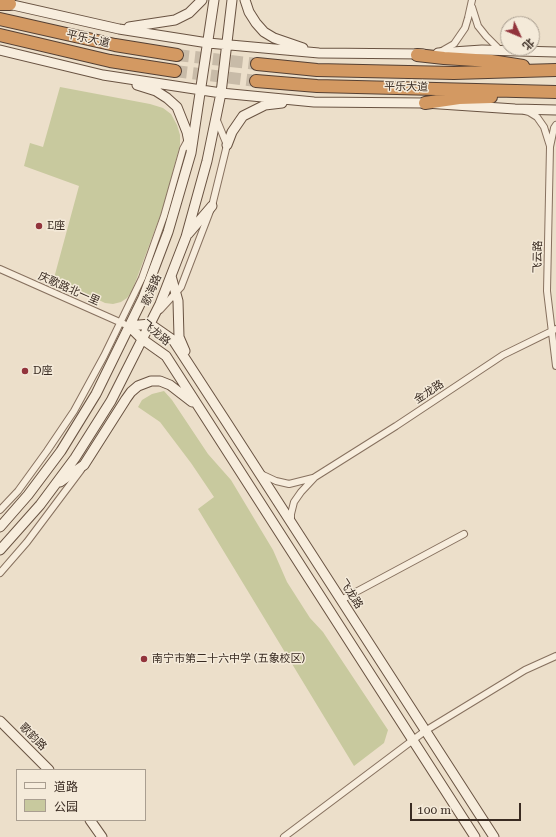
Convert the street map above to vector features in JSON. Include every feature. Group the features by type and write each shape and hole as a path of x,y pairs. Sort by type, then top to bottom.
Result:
{"highway":[{"name":"平乐大道","path":"0,19 116,46 177,55"},
{"name":"平乐大道","path":"0,35 110,61 175,71"},
{"path":"417,55 491,61 556,70"},
{"name":"平乐大道","path":"257,64 317,70 446,73 556,70"},
{"name":"平乐大道","path":"256,81 317,86 556,92"},
{"path":"425,103 459,98 496,97 532,91"}],"main road":[{"path":"119,29 175,20 189,13 202,0"},
{"name":"歌海路","path":"0,527 28,495 61,451 96,394 125,324 143,298 168,232 191,153 214,0"},
{"name":"歌海路","path":"0,550 40,505 75,458 111,401 160,304 186,237 207,161 221,93 232,0"},
{"path":"245,0 248,12 264,32 274,38 319,53"},
{"path":"3,3 119,29 208,43 319,53 417,55 500,50"},
{"path":"0,50 103,75 156,91 178,107 183,119 191,153"},
{"path":"540,51 556,52"},
{"path":"103,75 201,91 305,101 425,103 556,110"},
{"path":"227,145 236,124 243,116 265,105 305,101"},
{"path":"186,237 212,206"},
{"path":"171,276 178,301 179,336 194,372"},
{"name":"飞龙路","path":"125,324 152,320 173,340 494,837"},
{"name":"飞龙路","path":"125,324 142,339 166,356 475,837"},
{"path":"53,488 84,465 126,399 138,386 151,381 160,381 170,385 198,407"},
{"name":"歌韵路","path":"0,721 48,769"},
{"path":"91,821 102,837"}],"street":[{"path":"472,2 478,26 500,49"},
{"path":"438,53 454,44 458,39 465,28 472,2"},
{"name":"飞云路","path":"515,109 529,112 537,117 544,127 550,147"},
{"path":"152,320 181,287 212,206 227,145 216,118"},
{"path":"0,510 18,491 47,451 74,410 104,356 125,324 164,216 183,149 196,122"},
{"name":"飞云路","path":"556,125 550,147 548,291 554,329 556,366"},
{"name":"庆歌路北一里","path":"0,269 125,324"},
{"name":"金龙路","path":"260,474 276,481 289,484 314,477 396,426 503,355 554,329"},
{"path":"0,573 27,542 84,465"},
{"name":"金龙路","path":"292,524 290,514 294,502 314,477"},
{"path":"341,600 464,534"},
{"path":"284,837 425,731 525,670 556,656"}],"green space":[{"path":"60,87 150,104 163,108 171,114 180,135 180,145 162,211 132,291 127,298 121,302 113,304 105,303 54,278 79,186 24,166 30,143 43,147"},
{"path":"164,391 172,400 208,454 231,480 273,550 287,582 310,618 323,632 388,730 384,743 354,766 198,509 214,497 191,463 160,422 138,407 142,400 152,394"}],"tunnel":[{"path":"177,55 257,64"},
{"path":"175,71 256,81"}],"place":[{"name":"E座","path":"39,226"},
{"name":"D座","path":"25,371"},
{"name":"南宁市第二十六中学 (五象校区)","path":"144,659"}]}
